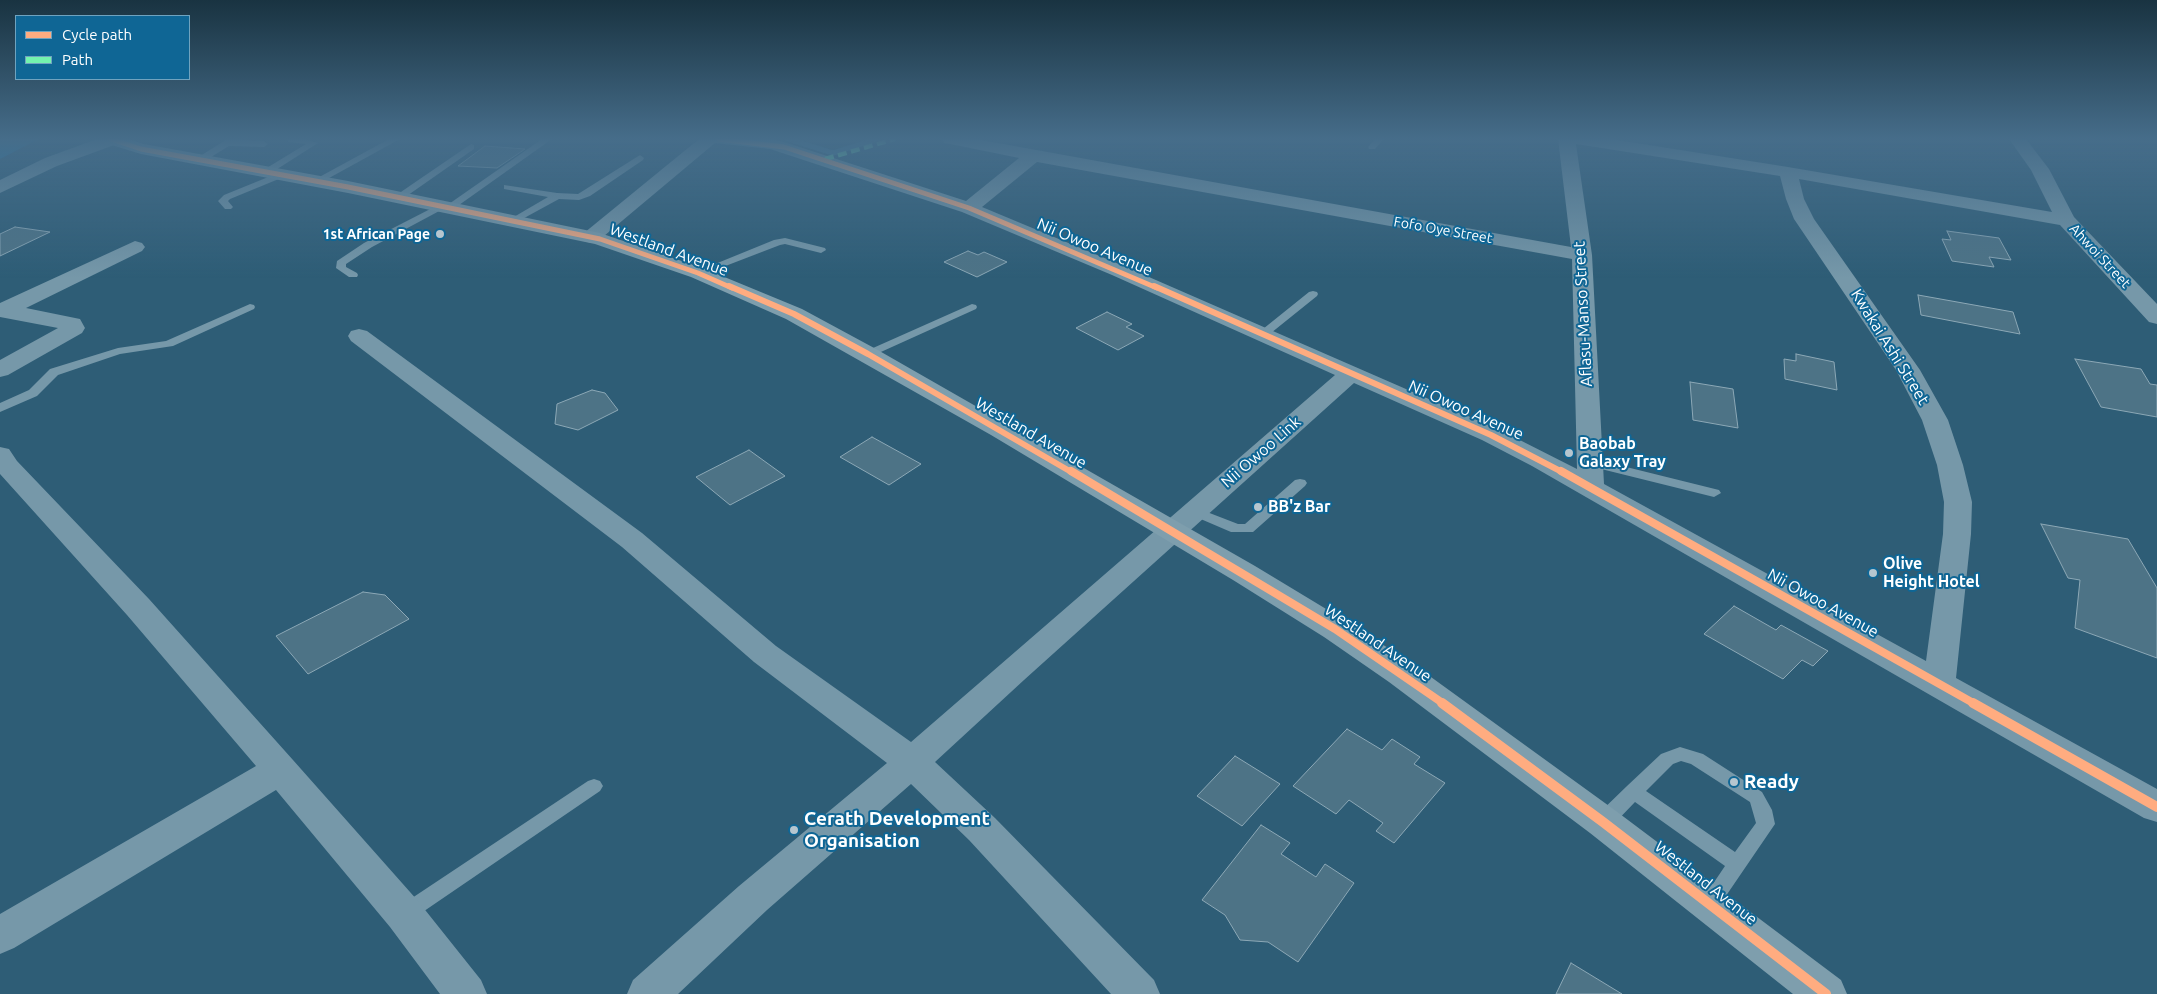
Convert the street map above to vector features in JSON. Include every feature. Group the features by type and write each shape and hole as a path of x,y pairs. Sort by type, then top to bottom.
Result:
{"street":[{"name":"Westland Avenue","path":"341,185 591,237 652,255 698,273 794,314 1183,521 1252,578 1401,673 1604,822 1826,994"},
{"path":"591,237 654,185"},
{"name":"Nii Owoo Avenue","path":"900,185 969,208 1118,271 1491,435 1541,460 1591,476 1939,685 2157,807"},
{"path":"969,208 997,185"},
{"name":"Fofo Oye Street","path":"1196,185 1582,255"},
{"name":"Aflasu-Manso Street","path":"1573,185 1582,255 1591,476"},
{"name":"Kwakai Ashi Street","path":"1791,185 1804,219 1880,328 1912,378 1935,420 1950,465 1958,502 1957,534 1939,685"},
{"path":"1866,185 2066,220"},
{"name":"Ahwoi Street","path":"2048,185 2066,220 2157,317"},
{"path":"2,311 135,247"},
{"path":"0,370 74,328 72,324 2,311"},
{"path":"359,336 632,540 765,654 912,762 982,829 1139,994"},
{"name":"Nii Owoo Link","path":"648,994 753,898 912,762 1350,374"},
{"path":"3,464 138,607 404,914 466,994"},
{"path":"0,935 280,770"}],"lane":[{"path":"228,207 223,201 228,196 250,185"},
{"path":"398,198 416,185"},
{"path":"353,275 341,268 341,263 347,258 368,245 445,208 479,185"},
{"path":"507,187 569,197 586,194 599,185"},
{"path":"512,220 557,196"},
{"path":"698,273 778,242 821,250"},
{"path":"1262,335 1313,294"},
{"path":"0,408 33,393 54,372 118,351 169,344 250,307"},
{"path":"868,354 972,308"},
{"path":"1591,476 1714,493"},
{"path":"1183,521 1248,529 1300,483"},
{"path":"1604,822 1667,758 1680,754 1697,759 1756,797 1763,810 1766,824 1710,903"},
{"path":"404,914 594,786"},
{"path":"1633,791 1737,864"}],"building":[{"path":"15,227 50,232 0,256 0,234"},
{"path":"1947,231 1999,238 2011,260 1989,257 1994,267 1952,261 1942,239 1951,240"},
{"path":"968,251 978,255 984,252 1007,262 977,277 944,262"},
{"path":"1918,295 2013,312 2020,334 1921,315"},
{"path":"1107,312 1132,324 1126,327 1144,336 1118,350 1076,328"},
{"path":"1796,354 1834,362 1837,390 1785,379 1784,359 1796,361"},
{"path":"2075,359 2141,369 2150,384 2157,385 2157,417 2101,407"},
{"path":"1690,382 1733,389 1738,428 1693,420"},
{"path":"592,390 605,393 618,410 578,430 555,424 557,404"},
{"path":"872,437 921,464 889,485 840,457"},
{"path":"749,450 785,476 730,505 696,477"},
{"path":"2041,524 2128,539 2157,588 2157,658 2075,628 2080,580 2068,578"},
{"path":"363,592 385,595 409,619 308,674 276,636"},
{"path":"1734,606 1776,630 1781,625 1828,651 1813,666 1802,660 1783,679 1704,634"},
{"path":"1347,729 1382,750 1392,739 1420,757 1414,764 1445,783 1394,843 1376,831 1383,823 1349,800 1336,814 1293,786"},
{"path":"1235,756 1280,784 1242,826 1197,796"},
{"path":"1261,825 1290,843 1281,854 1316,877 1325,864 1354,883 1298,962 1268,942 1240,940 1225,915 1202,900"},
{"path":"1571,963 1622,994 1556,994"}],"cycle path":[{"path":"339,185 600,239 698,273 794,314 868,354 1244,573 1335,629 1401,673 1603,822 1826,994"},
{"path":"900,185 969,208 1119,271 1491,435 1541,460 2157,807"}],"place":[{"name":"1st African Page","path":"440,234"},
{"name":"Baobab Galaxy Tray","path":"1569,453"},
{"name":"BB'z Bar","path":"1258,507"},
{"name":"Olive Height Hotel","path":"1873,573"},
{"name":"Ready","path":"1734,782"},
{"name":"Cerath Development Organisation","path":"794,830"}]}
